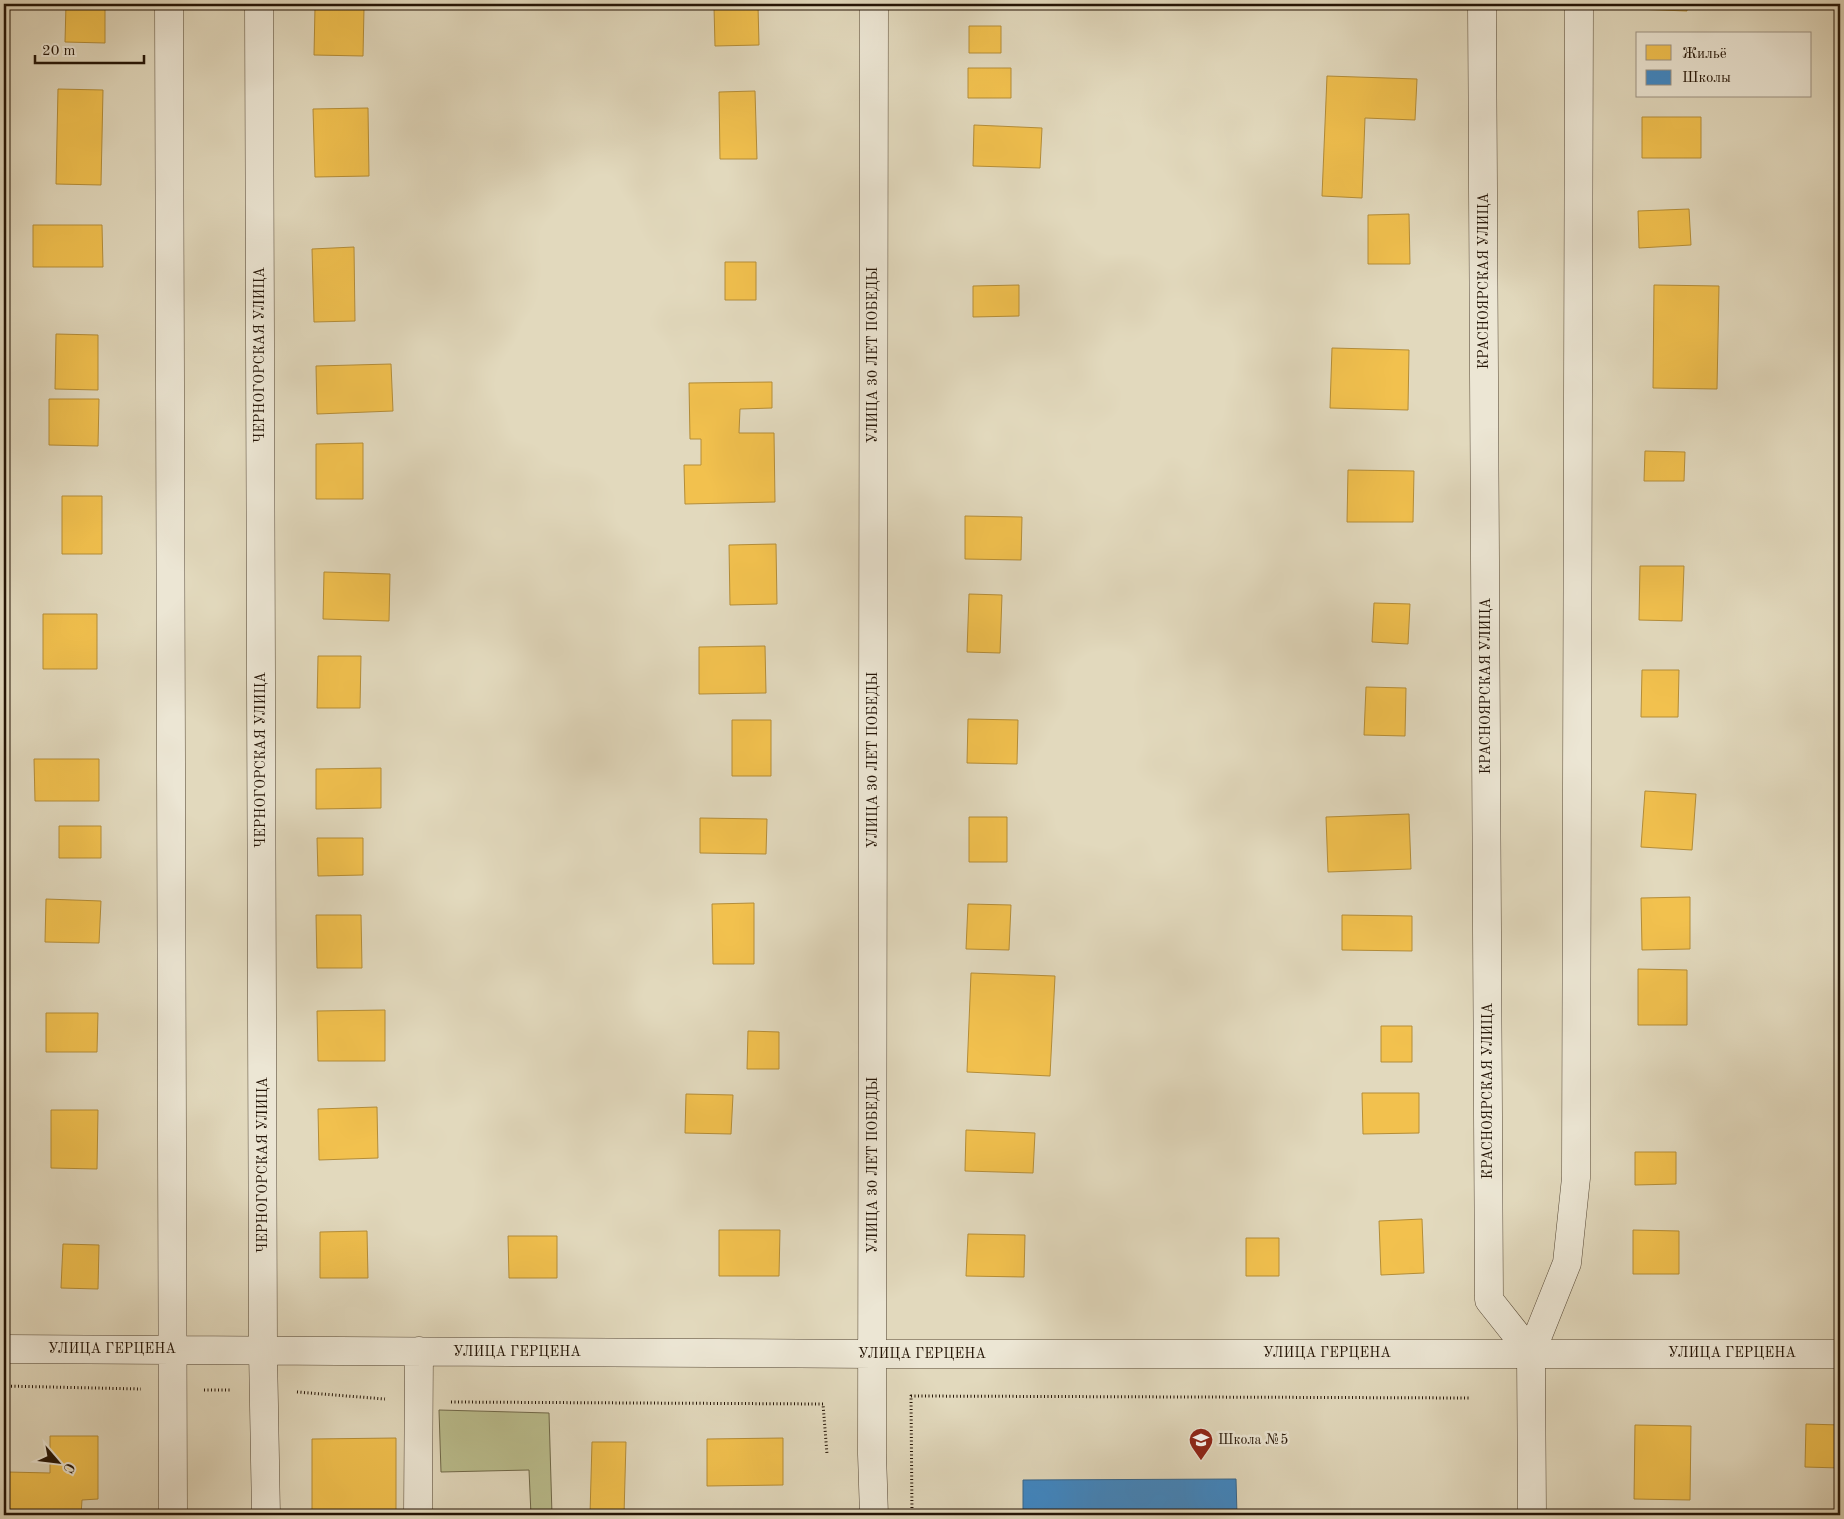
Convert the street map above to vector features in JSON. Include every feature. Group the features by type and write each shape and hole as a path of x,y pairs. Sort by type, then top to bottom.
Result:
{"street":[{"path":"169,4 174,1515"},
{"name":"ЧЕРНОГОРСКАЯ УЛИЦА","path":"259,4 263,1351 266,1515"},
{"name":"УЛИЦА 30 ЛЕТ ПОБЕДЫ","path":"874,4 872,1454 874,1515"},
{"name":"КРАСНОЯРСКАЯ УЛИЦА","path":"1482,4 1488,1300 1531,1353"},
{"path":"1532,1515 1531,1353 1567,1263 1576,1178 1579,4"},
{"name":"УЛИЦА ГЕРЦЕНА","path":"4,1348 873,1354 1840,1354"},
{"path":"418,1515 419,1351"}],"path":[{"path":"912,1515 912,1396 1470,1398"},
{"path":"823,1404 827,1454"}],"green space":[{"path":"439,1410 549,1413 552,1515 531,1515 529,1470 441,1472"}],"building: Жильё":[{"path":"66,4 105,4 105,43 65,42"},
{"path":"1635,4 1687,4 1687,11 1635,9"},
{"path":"758,6 759,45 715,46 714,7"},
{"path":"315,7 364,8 363,56 314,55"},
{"path":"969,26 1001,26 1001,53 969,53"},
{"path":"968,68 1011,68 1011,98 968,98"},
{"path":"1327,76 1417,79 1415,120 1365,118 1362,198 1322,196"},
{"path":"58,89 103,90 101,185 56,184"},
{"path":"755,91 757,159 720,159 719,92"},
{"path":"368,108 369,176 315,177 313,109"},
{"path":"1642,117 1701,117 1701,158 1642,158"},
{"path":"974,125 1042,128 1040,168 973,166"},
{"path":"1689,209 1691,245 1639,248 1638,211"},
{"path":"1409,214 1410,264 1368,264 1368,215"},
{"path":"33,225 102,225 103,267 33,267"},
{"path":"354,247 355,321 314,322 312,249"},
{"path":"725,262 756,262 756,300 725,300"},
{"path":"1019,285 1019,316 973,317 973,286"},
{"path":"1654,285 1719,286 1717,389 1653,388"},
{"path":"56,334 98,335 98,390 55,389"},
{"path":"1332,348 1409,350 1408,410 1330,408"},
{"path":"391,364 393,411 317,414 316,366"},
{"path":"772,382 772,408 740,409 739,433 774,433 775,502 685,504 684,465 701,465 701,439 690,439 689,383"},
{"path":"49,399 99,399 98,446 49,445"},
{"path":"363,443 363,499 316,499 316,444"},
{"path":"1645,451 1685,452 1684,481 1644,481"},
{"path":"1348,470 1414,471 1413,522 1347,522"},
{"path":"62,496 102,496 102,554 62,554"},
{"path":"965,516 1022,517 1021,560 965,559"},
{"path":"776,544 777,604 730,605 729,545"},
{"path":"1640,566 1684,566 1682,621 1639,620"},
{"path":"324,572 390,574 389,621 323,619"},
{"path":"969,594 1002,595 1000,653 967,652"},
{"path":"1374,603 1410,604 1408,644 1372,642"},
{"path":"43,614 97,614 97,669 43,669"},
{"path":"765,646 766,693 699,694 699,647"},
{"path":"318,656 361,656 360,708 317,708"},
{"path":"1642,670 1679,670 1678,717 1641,717"},
{"path":"1366,687 1406,688 1405,736 1364,735"},
{"path":"968,719 1018,720 1017,764 967,763"},
{"path":"732,720 771,720 771,776 732,776"},
{"path":"34,759 99,759 99,801 35,801"},
{"path":"381,768 381,808 316,809 316,769"},
{"path":"1645,791 1696,794 1692,850 1641,847"},
{"path":"1409,814 1411,869 1328,872 1326,817"},
{"path":"969,817 1007,817 1007,862 969,862"},
{"path":"700,818 767,819 766,854 700,853"},
{"path":"59,826 101,826 101,858 59,858"},
{"path":"317,838 363,838 363,875 318,876"},
{"path":"1690,897 1690,949 1642,950 1641,898"},
{"path":"46,899 101,901 99,943 45,942"},
{"path":"754,903 754,964 713,964 712,904"},
{"path":"968,904 1011,905 1009,950 966,949"},
{"path":"316,915 361,915 362,968 317,968"},
{"path":"1342,915 1412,916 1412,951 1342,950"},
{"path":"1638,969 1687,970 1687,1025 1638,1025"},
{"path":"971,973 1055,976 1050,1076 967,1072"},
{"path":"385,1010 385,1061 318,1061 317,1011"},
{"path":"46,1013 98,1013 97,1052 46,1052"},
{"path":"1381,1026 1412,1026 1412,1062 1381,1062"},
{"path":"748,1031 779,1032 779,1069 747,1069"},
{"path":"1362,1093 1419,1093 1419,1133 1363,1134"},
{"path":"686,1094 733,1095 731,1134 685,1133"},
{"path":"377,1107 378,1158 319,1160 318,1109"},
{"path":"51,1110 98,1110 97,1169 51,1168"},
{"path":"966,1130 1035,1133 1033,1173 965,1171"},
{"path":"1635,1152 1676,1152 1676,1184 1635,1185"},
{"path":"1422,1219 1424,1273 1381,1275 1379,1221"},
{"path":"719,1230 780,1230 779,1276 719,1276"},
{"path":"1633,1230 1679,1231 1679,1274 1633,1274"},
{"path":"367,1231 368,1278 320,1278 320,1232"},
{"path":"968,1234 1025,1235 1024,1277 966,1276"},
{"path":"508,1236 557,1236 557,1278 509,1278"},
{"path":"1246,1238 1279,1238 1279,1276 1246,1276"},
{"path":"63,1244 99,1245 98,1289 61,1288"},
{"path":"1806,1424 1840,1425 1840,1468 1805,1467"},
{"path":"1635,1425 1691,1426 1690,1500 1634,1499"},
{"path":"50,1436 98,1436 98,1499 82,1500 81,1515 8,1515 8,1472 50,1473"},
{"path":"396,1438 396,1515 312,1515 312,1439"},
{"path":"783,1438 783,1485 707,1486 707,1439"},
{"path":"592,1442 626,1442 624,1515 590,1515"}],"building: Школы":[{"path":"1236,1479 1237,1515 1023,1515 1023,1480"}],"place":[{"name":"Школа №5","path":"1201,1461"}]}
